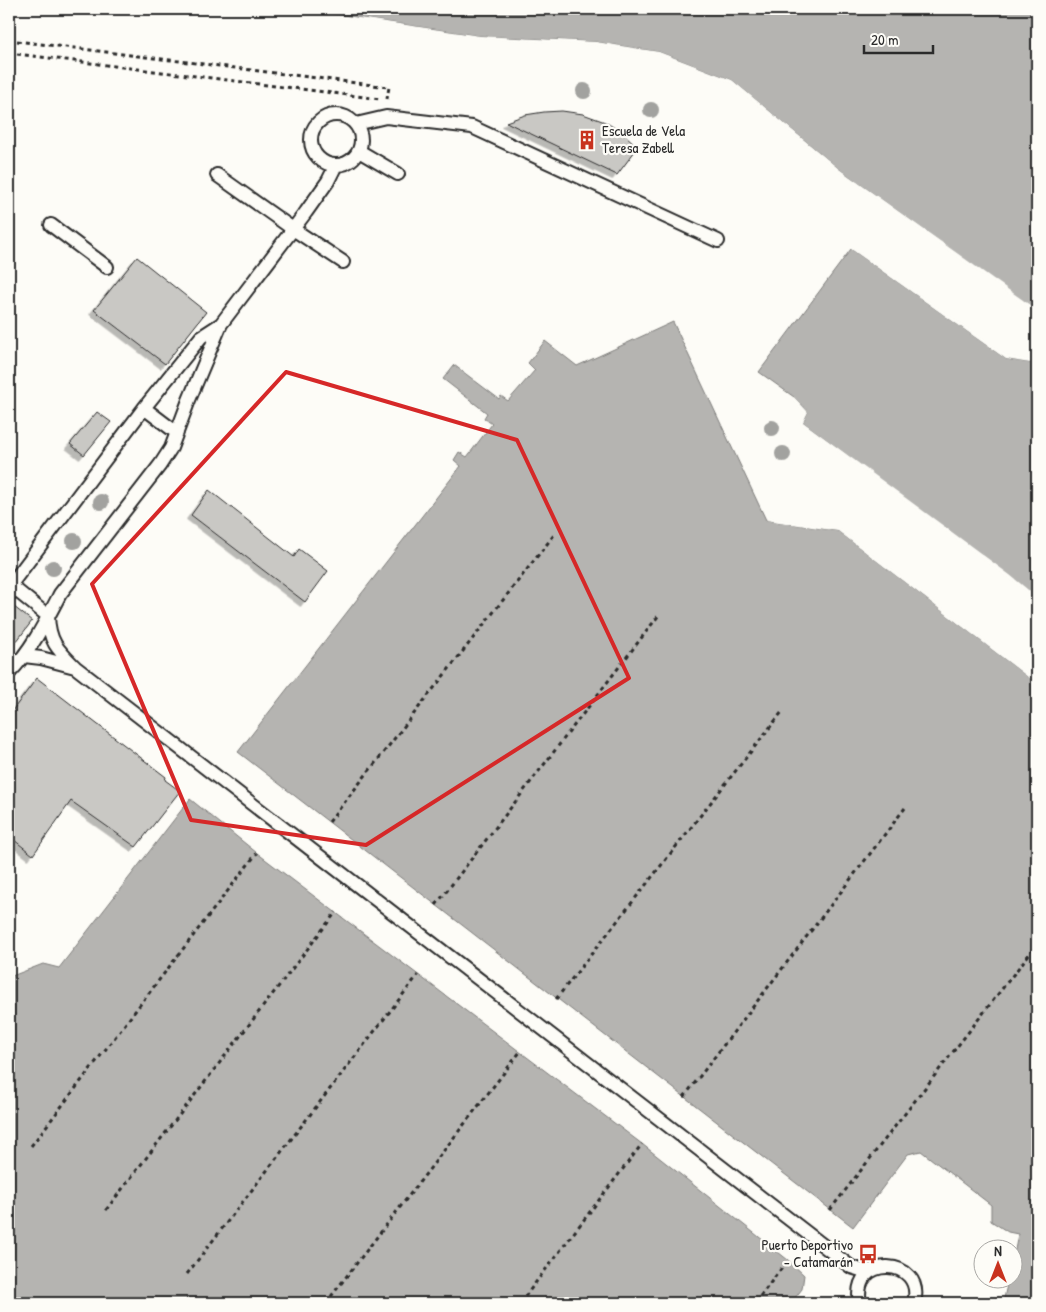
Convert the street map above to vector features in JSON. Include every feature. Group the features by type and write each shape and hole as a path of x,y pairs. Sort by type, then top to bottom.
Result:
{"lane":[{"path":"340,114 349,117 361,132 362,142 359,151 353,159 345,164 326,163 318,158 313,150 311,144 312,130 323,118 330,115 340,114"},
{"path":"356,124 386,117 472,126 718,241"},
{"path":"359,151 398,174"},
{"path":"9,673 24,656 60,594 160,465 171,448 221,324 293,229 328,180 336,165"},
{"path":"218,175 343,262"},
{"path":"52,225 107,267"},
{"path":"221,324 201,337 144,408 10,586 48,616 53,642 75,668 852,1267 861,1270 871,1270 890,1266 899,1269 907,1275 913,1283 915,1292 914,1303"},
{"path":"144,408 177,433"},
{"path":"24,656 41,658 75,668"},
{"path":"852,1267 860,1285"},
{"path":"860,1303 858,1295 860,1285 864,1277 871,1270"}],"path":[{"path":"9,40 389,87 388,100 9,53"},
{"path":"328,822 554,535"},
{"path":"436,905 659,615"},
{"path":"556,999 782,712"},
{"path":"684,1097 906,808"},
{"path":"32,1146 257,853"},
{"path":"106,1210 336,912"},
{"path":"830,1210 1037,944"},
{"path":"187,1274 418,975"},
{"path":"326,1303 520,1052"},
{"path":"520,1303 642,1144"},
{"path":"755,1303 788,1260"}],"highlighted area":[{"path":"286,372 517,440 629,678 366,845 191,820 92,584"}],"shaded area":[{"path":"300,9 1037,9 1037,311 839,169 732,80 659,52 596,42 480,36"},
{"path":"851,249 1006,359 1030,363 1037,358 1037,597 803,422 808,412 794,397 759,372"},
{"path":"673,322 766,520 838,531 1037,684 1037,1303 1003,1303 1006,1290 1024,1290 1024,1240 1017,1240 1018,1234 1008,1232 991,1221 991,1205 921,1151 908,1154 853,1227 238,752 461,466 454,460 459,452 467,457 492,424 484,418 487,413 443,379 454,365 499,399 501,396 508,401 535,370 528,363 545,341 577,366"},
{"path":"190,799 257,853 642,1144 788,1260 804,1275 802,1289 791,1303 9,1303 9,982 12,976 43,964 59,968"}],"pier":[{"path":"298,9 480,36 596,42 659,52 732,80 839,169 1037,310 1037,314 838,171 731,83 659,54 595,45 480,38 300,11"},
{"path":"851,247 1007,356 1029,360 1037,356 1037,358 1030,363 1006,359 851,249"},
{"path":"794,397 808,412 803,422 1010,575 1037,599 801,424 800,421 805,413 792,399"},
{"path":"770,518 839,529 1037,681 1037,684 838,531 766,520"}],"building":[{"name":"Escuela de Vela Teresa Zabell","path":"562,111 583,114 605,122 623,133 638,147 617,175 506,122 525,115"},
{"path":"137,257 206,312 165,364 94,310"},
{"path":"97,412 111,422 84,455 70,444"},
{"path":"209,490 294,557 299,549 328,571 305,602 191,515"},
{"path":"9,603 32,621 10,650 9,648"},
{"path":"37,678 166,777 165,780 180,791 136,847 71,801 33,855 9,836 9,715"}],"place":[{"name":"Escuela de Vela Teresa Zabell","path":"587,140"},
{"name":"Puerto Deportivo - Catamarán","path":"868,1254"}]}
